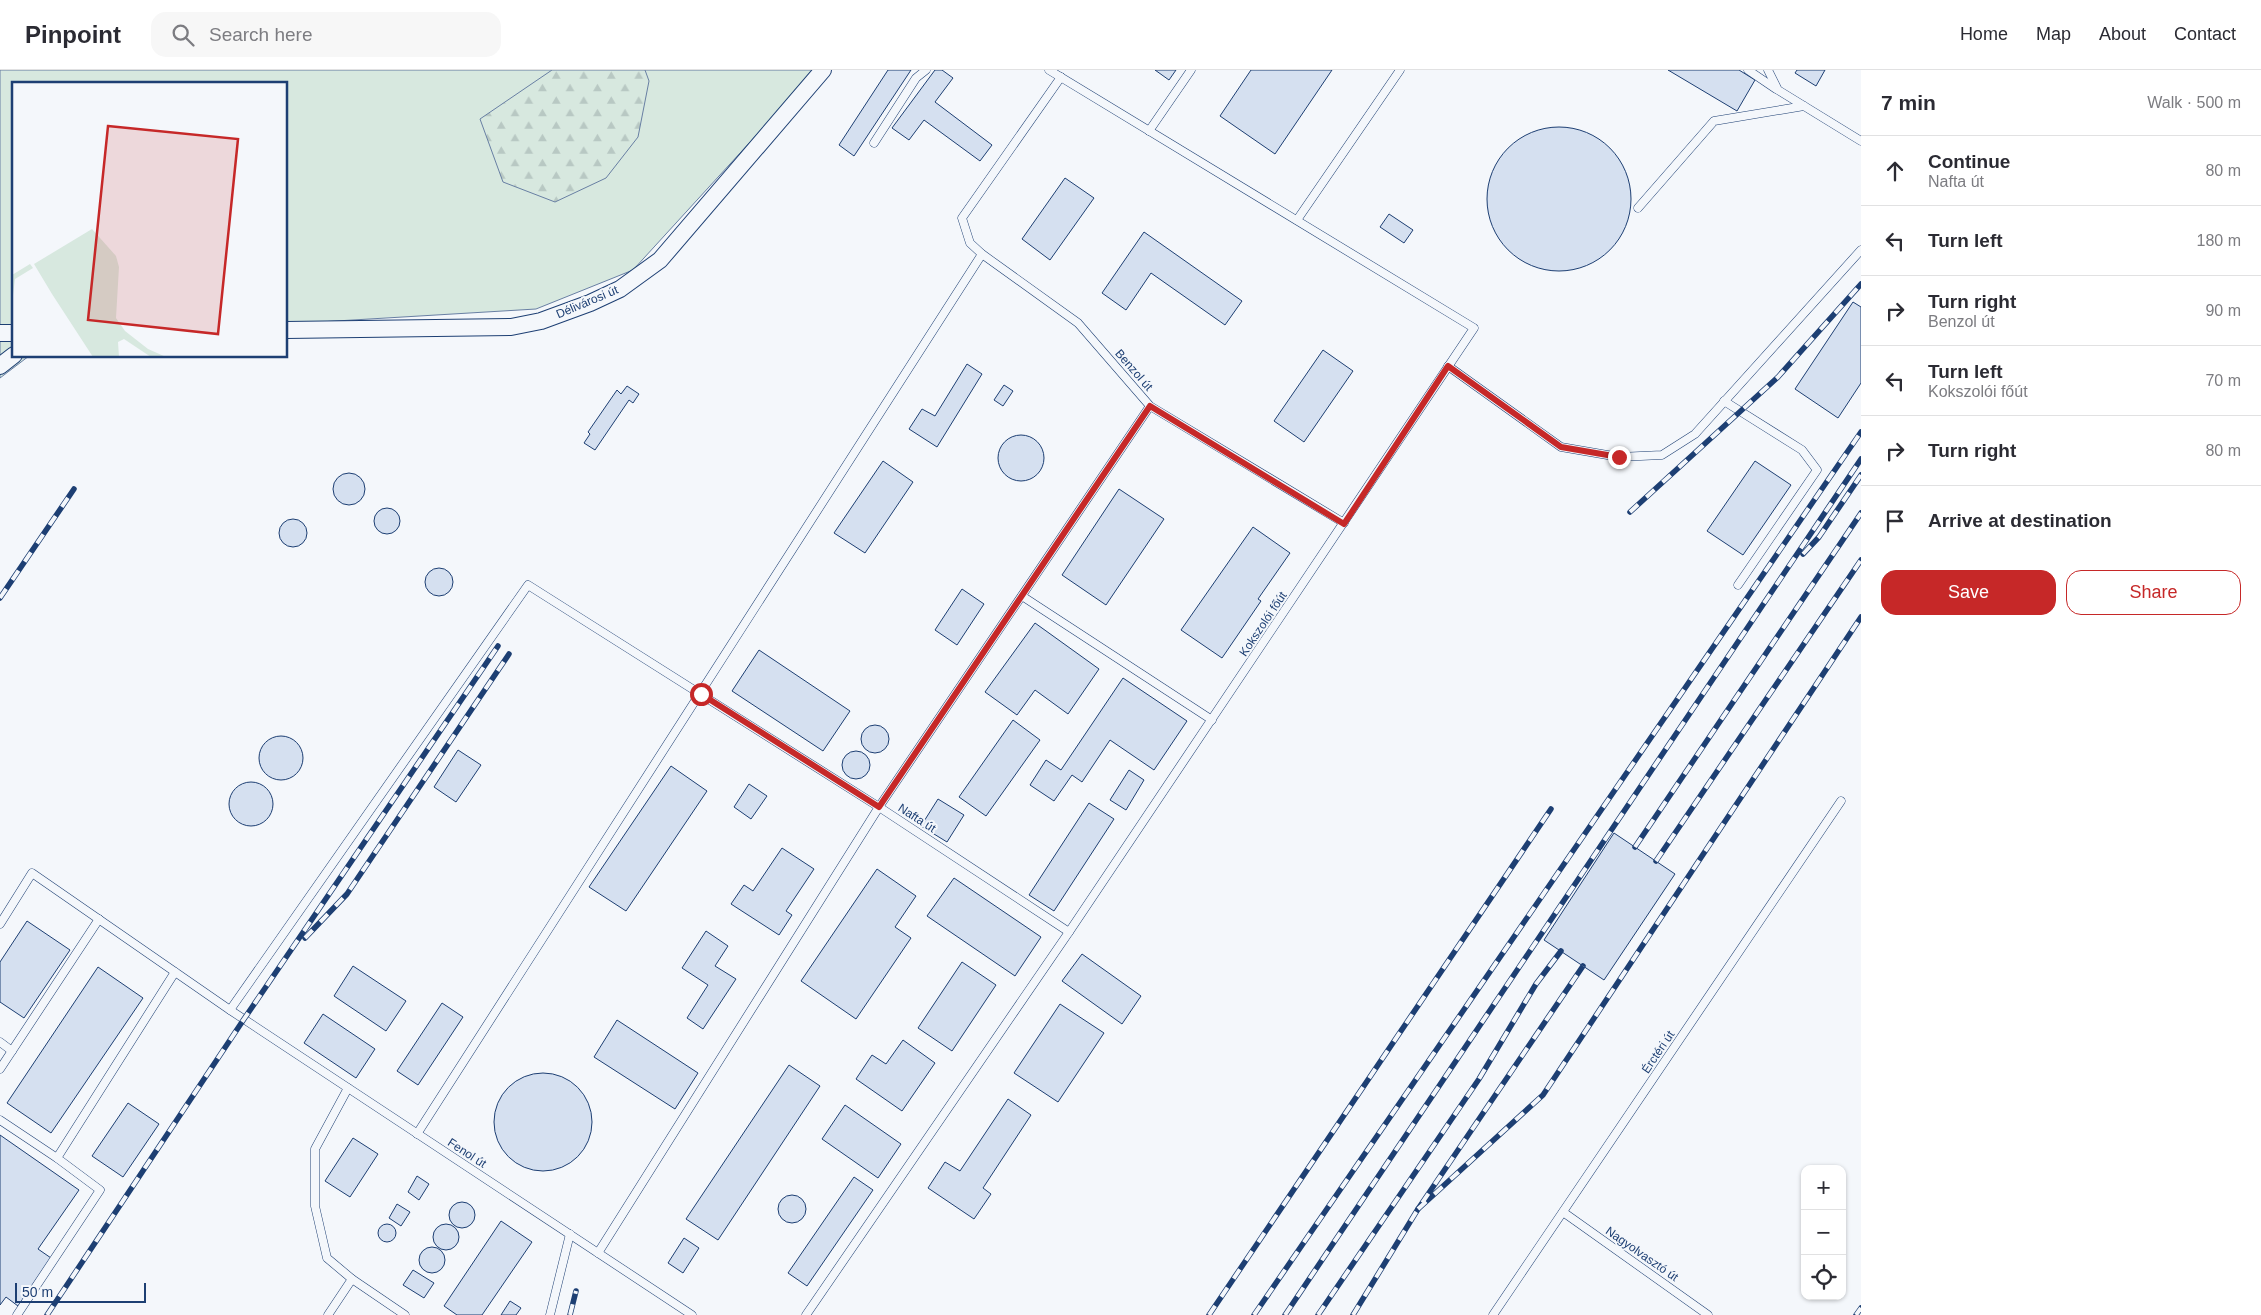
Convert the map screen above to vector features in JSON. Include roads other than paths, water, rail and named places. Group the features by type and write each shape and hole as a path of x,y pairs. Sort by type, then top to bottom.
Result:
{"street":[{"name":"Délivárosi út","path":"288,330 511,327 541,321 620,289 660,260 823,70"},
{"path":"0,366 12,357"}],"lane":[{"path":"874,143 916,78 926,70"},
{"path":"1049,70 1297,220 1400,70"},
{"path":"1149,131 1191,70"},
{"path":"1748,70 1861,141"},
{"path":"1768,70 1778,90"},
{"name":"Benzol út","path":"1061,77 962,218 970,243 982,254 1078,323 1150,406 1344,524"},
{"path":"1638,208 1714,121 1804,106"},
{"name":"Kokszolói főút","path":"806,1315 1069,932 1474,328 1297,220"},
{"path":"1448,366 1561,447 1619,457 1662,455 1695,434 1861,250"},
{"path":"418,1134 982,254"},
{"path":"1724,401 1802,450 1817,470 1738,585"},
{"path":"598,1253 879,807 1150,406"},
{"name":"Nafta út","path":"230,1010 528,584 879,807 1069,932"},
{"path":"1022,596 1212,720"},
{"name":"Érctéri út","path":"1493,1315 1841,801"},
{"name":"Fenol út","path":"0,924 32,873 230,1010 692,1315"},
{"path":"0,1069 99,919"},
{"path":"57,1158 175,972"},
{"path":"0,1042 12,1051"},
{"path":"348,1088 315,1149 315,1206 327,1258 352,1280 405,1315"},
{"path":"0,1120 57,1158 100,1190 17,1315"},
{"name":"Nagyolvasztó út","path":"1563,1212 1708,1315"},
{"path":"550,1315 570,1234"},
{"path":"328,1315 352,1280"}],"railway":[{"path":"1630,512 1778,377 1861,284"},
{"path":"1254,1315 1861,432"},
{"path":"1285,1315 1861,459"},
{"path":"1803,554 1819,537 1861,475"},
{"path":"0,598 74,489"},
{"path":"1635,847 1861,513"},
{"path":"1656,861 1861,560"},
{"path":"1418,1209 1543,1095 1861,617"},
{"path":"47,1315 244,1019 498,646"},
{"path":"305,938 347,894 509,654"},
{"path":"1209,1315 1551,809"},
{"path":"1318,1315 1479,1079 1536,984 1561,951"},
{"path":"1353,1315 1418,1209 1583,966"},
{"path":"570,1315 576,1291"},
{"path":"1856,1315 1861,1308"}]}
